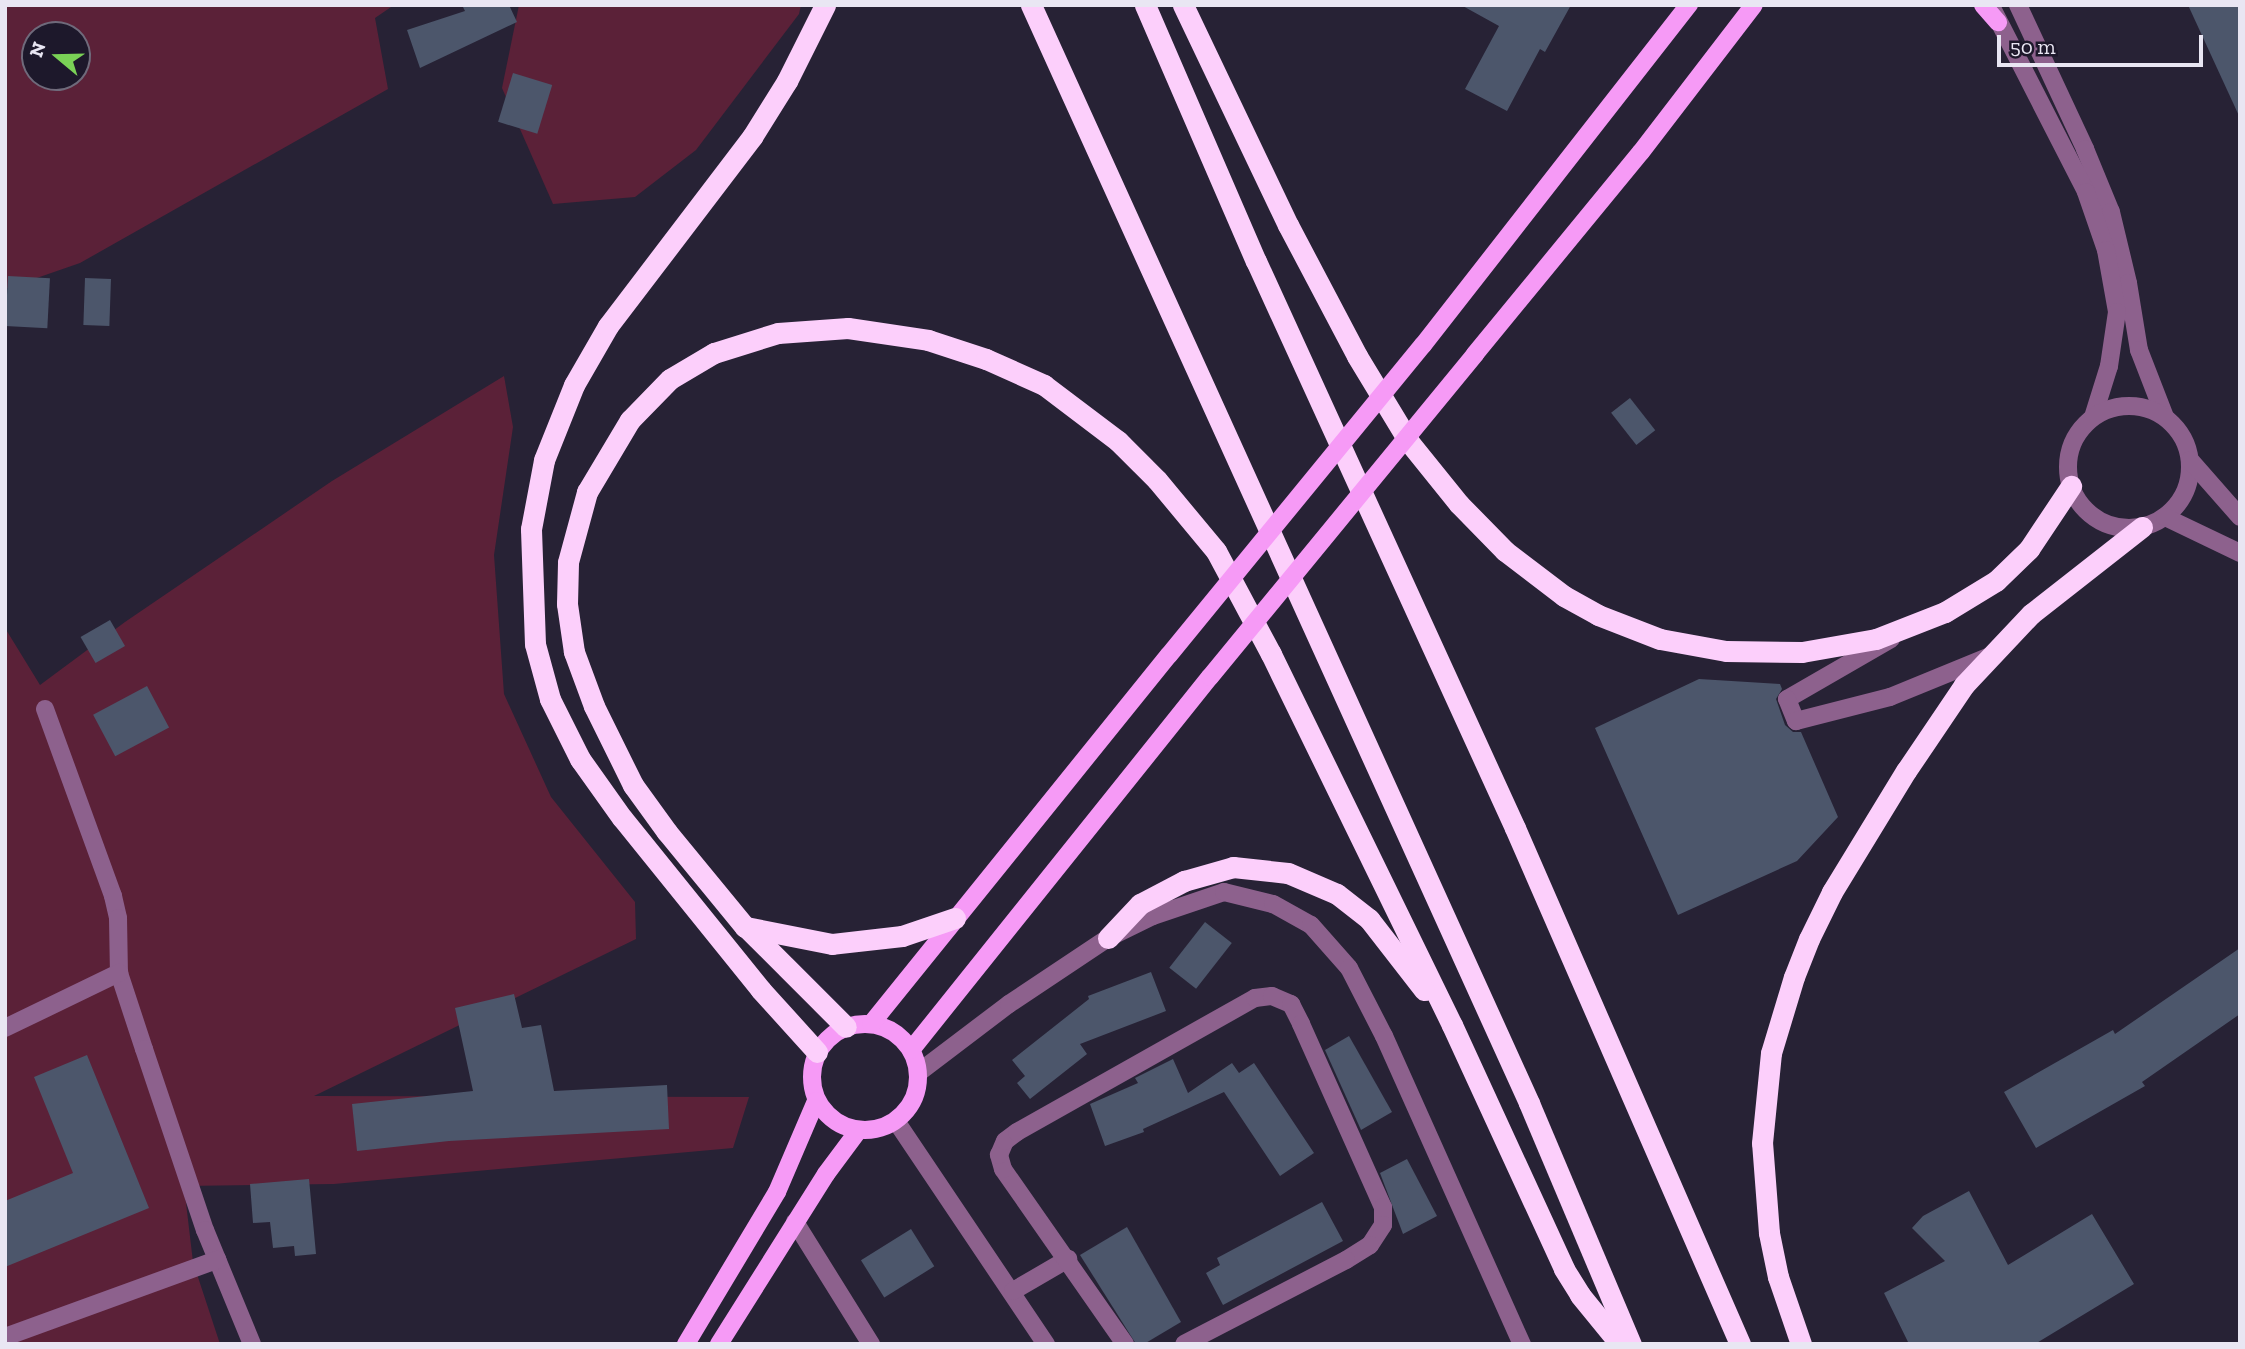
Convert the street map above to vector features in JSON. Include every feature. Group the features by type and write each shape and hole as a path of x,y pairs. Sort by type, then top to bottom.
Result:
{"highway":[{"path":"817,1052 761,990 622,818 580,759 550,699 535,644 531,529 544,460 574,385 608,326 752,137 787,81 825,5"},
{"path":"1031,5 1529,1102 1631,1344"},
{"path":"1145,5 1256,261 1515,828 1740,1344"},
{"path":"1183,5 1288,225 1357,356 1409,442 1459,504 1505,551 1564,596 1598,615 1660,639 1693,646 1764,653 1840,647 1912,627 1978,594 2014,566 2071,486"},
{"path":"846,1027 745,927 667,832 634,785 594,706 574,652 567,604 568,562 587,492 629,419 670,379 714,353 778,333 848,328 928,340 986,359 1044,386 1118,441 1157,480 1216,551 1271,654 1452,1025 1564,1269 1580,1295 1620,1344"},
{"path":"1801,1344 1778,1276 1763,1188 1765,1098 1774,1040 1794,976 1832,892 1933,726 1988,657 2031,614 2068,582 2142,527"},
{"path":"1108,938 1140,904 1184,881 1233,867 1288,873 1337,894 1369,919 1452,1025"},
{"path":"745,927 832,944 902,936 955,918"}],"main road":[{"path":"871,1024 1423,345 1689,5"},
{"path":"1983,5 1998,22"},
{"path":"911,1050 1022,908 1641,152 1754,6"},
{"path":"871,1024 894,1032 911,1050 918,1073 917,1091 909,1108 896,1121 878,1130 858,1131 841,1126 827,1116 816,1101 812,1068 817,1052 830,1037 846,1027 871,1024"},
{"path":"686,1344 778,1192 816,1101"},
{"path":"719,1344 795,1222 858,1131"}],"street":[{"path":"1990,5 2086,192 2106,250 2117,312 2109,366 2093,418"},
{"path":"2023,7 2111,212 2126,270 2139,350 2165,417"},
{"path":"2129,406 2154,411 2165,417 2182,436 2190,460 2190,473 2182,497 2165,516 2142,527 2130,528 2104,523 2084,508 2071,486 2071,448 2084,426 2105,411 2129,406"},
{"path":"2190,460 2240,517"},
{"path":"2165,516 2240,553"},
{"path":"1912,627 1787,699 1796,721 1890,698 1988,657"},
{"path":"45,709 116,907 119,973 217,1260 252,1344"},
{"path":"918,1073 1009,1004 1108,938 1194,899 1224,892 1273,904 1311,925 1349,968 1384,1036 1522,1344"},
{"path":"5,1028 119,973"},
{"path":"1125,1344 1003,1168 999,1155 1005,1141 1255,998 1272,996 1291,1004 1383,1207 1383,1226 1370,1245 1346,1260 1184,1344"},
{"path":"896,1121 1013,1291 1046,1344"},
{"path":"795,1222 871,1344"},
{"path":"1013,1291 1068,1259"},
{"path":"5,1337 217,1260"}],"shaded area":[{"path":"5,5 394,5 375,18 388,89 80,263 5,289"},
{"path":"519,5 801,5 799,14 696,150 635,197 553,204 502,88"},
{"path":"504,376 513,427 494,555 504,694 551,797 635,902 636,939 314,1096 749,1097 733,1148 334,1184 184,1186 193,1262 220,1344 5,1344 5,628 40,685 125,622 332,481"}],"building":[{"path":"462,5 509,5 517,22 420,68 407,30 465,11"},
{"path":"1461,5 1571,5 1545,52 1540,49 1507,111 1465,89 1499,26"},
{"path":"2188,5 2240,5 2240,118"},
{"path":"513,73 552,85 537,134 498,122"},
{"path":"8,276 50,278 47,328 5,326"},
{"path":"85,278 111,279 109,326 83,325"},
{"path":"1630,398 1655,430 1636,445 1611,413"},
{"path":"110,620 125,646 96,663 81,637"},
{"path":"1699,679 1780,684 1782,689 1776,699 1785,725 1793,732 1801,732 1838,817 1797,861 1678,915 1595,728"},
{"path":"147,686 169,727 115,756 93,715"},
{"path":"1205,922 1232,943 1196,989 1169,968"},
{"path":"2240,948 2240,1014 2142,1082 2145,1086 2036,1148 2004,1092 2113,1030 2115,1034"},
{"path":"1151,972 1166,1011 1080,1044 1087,1054 1030,1099 1017,1083 1025,1076 1012,1060 1089,999 1088,996"},
{"path":"514,994 522,1028 541,1025 554,1091 667,1085 669,1129 449,1141 357,1151 352,1104 473,1091 455,1008"},
{"path":"1349,1036 1392,1112 1361,1130 1325,1050"},
{"path":"87,1055 149,1208 5,1267 5,1201 73,1173 34,1077"},
{"path":"1173,1059 1188,1093 1232,1063 1239,1073 1254,1063 1314,1153 1280,1176 1224,1092 1143,1129 1144,1132 1105,1146 1090,1104 1138,1083 1135,1078"},
{"path":"1407,1159 1437,1216 1403,1234 1380,1173"},
{"path":"309,1179 316,1254 295,1256 294,1246 273,1248 270,1222 253,1223 250,1184"},
{"path":"1969,1191 2008,1265 2092,1214 2134,1284 2035,1344 1909,1344 1884,1293 1945,1261 1912,1228 1923,1216"},
{"path":"1322,1202 1343,1241 1223,1305 1206,1273 1220,1265 1217,1258"},
{"path":"1127,1227 1181,1322 1144,1344 1136,1344 1080,1255"},
{"path":"911,1229 934,1266 884,1298 861,1260"}]}
